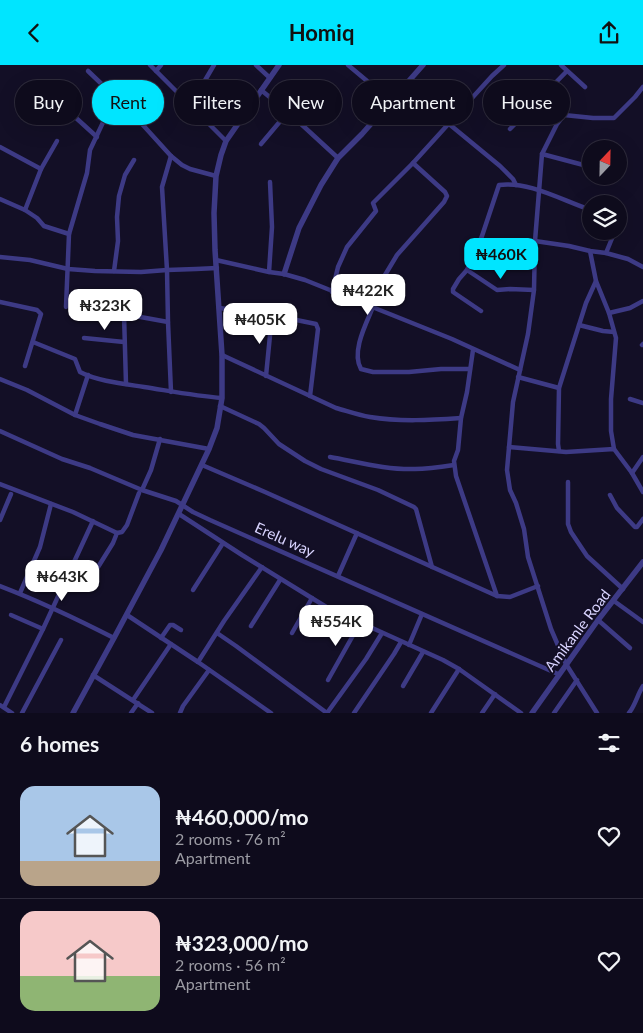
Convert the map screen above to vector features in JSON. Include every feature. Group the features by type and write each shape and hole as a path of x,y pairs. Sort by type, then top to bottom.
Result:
{"street":[{"path":"150,65 174,88"},
{"path":"156,71 161,65"},
{"path":"205,80 214,65"},
{"path":"256,65 270,78"},
{"path":"73,713 127,615 179,514 217,428 222,398 222,355 214,213 216,176 226,141 279,65"},
{"path":"348,65 366,80"},
{"path":"409,80 422,65"},
{"path":"473,97 504,65"},
{"path":"561,65 585,87"},
{"path":"88,71 97,80"},
{"path":"510,129 567,71"},
{"path":"597,713 566,664 551,629 528,557 524,529 510,490 507,470 513,402 528,334 534,290 535,241 542,154 557,123 564,115 614,118 643,87"},
{"path":"261,90 269,97"},
{"path":"82,123 97,137"},
{"path":"66,307 69,234 87,173 90,150 102,125"},
{"path":"143,125 171,156 182,165 216,176"},
{"path":"210,125 226,141"},
{"path":"261,144 277,125"},
{"path":"302,125 338,158"},
{"path":"284,273 299,229 321,185 338,158 370,125"},
{"path":"332,292 338,267 347,247 376,211 373,203 448,125"},
{"path":"450,125 500,166 516,185"},
{"path":"25,211 41,169 57,141"},
{"path":"0,147 41,169"},
{"path":"542,154 582,165"},
{"path":"171,156 162,187 171,391"},
{"path":"114,271 118,241 117,217 119,196 125,175 134,160"},
{"path":"376,293 397,255 444,202 447,196 413,163"},
{"path":"269,272 272,227 270,182"},
{"path":"481,311 453,292 453,289 467,270 482,236 499,185 516,185 539,190 582,207"},
{"path":"0,199 37,218 44,226 69,234"},
{"path":"606,253 611,240"},
{"path":"535,241 606,253 628,259 643,267"},
{"path":"590,251 596,281 609,313 616,338 611,413 614,449 632,473 643,492"},
{"path":"0,257 30,260 68,269 141,272 217,267"},
{"path":"216,260 269,272 284,273 305,280 452,339 520,370"},
{"path":"467,270 497,290 534,290"},
{"path":"559,451 559,388 586,303 596,281"},
{"path":"609,313 630,308 643,301"},
{"path":"0,302 39,311 40,316 25,366"},
{"path":"372,307 360,339 358,362 361,369 373,372 470,369"},
{"path":"219,308 272,315 317,325 310,396"},
{"path":"106,311 168,322"},
{"path":"124,314 126,384"},
{"path":"266,376 272,315"},
{"path":"579,325 614,332"},
{"path":"84,339 124,342"},
{"path":"33,342 75,359 80,371 88,375 126,384 200,397 222,398"},
{"path":"473,350 461,418 458,450 454,465 456,476 497,596"},
{"path":"222,355 336,408 371,417 395,420 461,418"},
{"path":"75,415 88,375"},
{"path":"518,377 559,388"},
{"path":"0,379 28,390 75,415 133,435 209,449"},
{"path":"630,399 643,403"},
{"path":"220,406 259,424 279,444 321,469 378,490 414,507 432,567"},
{"name":"Erelu way","path":"0,431 54,456 90,468 141,492 176,501 210,520 558,675"},
{"path":"0,484 93,521 117,533 122,533 154,463 160,439"},
{"path":"509,447 559,451 614,449"},
{"path":"330,457 402,469 454,465"},
{"path":"632,473 643,457"},
{"path":"202,465 497,596 515,596 538,586"},
{"path":"568,483 568,524 571,532 587,556 623,589"},
{"path":"0,520 11,495"},
{"path":"610,495 616,508 635,527 643,519"},
{"path":"20,593 40,547 51,504"},
{"path":"179,514 312,599 341,615 459,669 521,713"},
{"path":"12,713 2,706 43,629 93,521"},
{"path":"90,580 113,543 117,533"},
{"path":"338,576 357,533"},
{"path":"193,590 223,543"},
{"name":"Amikanle Road","path":"532,713 598,620 643,562"},
{"path":"198,662 262,567"},
{"path":"250,626 280,580"},
{"path":"0,586 53,608 114,638"},
{"path":"292,633 312,599"},
{"path":"614,601 643,622"},
{"path":"409,645 422,614"},
{"path":"11,615 43,629"},
{"path":"127,615 272,713"},
{"path":"598,620 630,648"},
{"path":"328,680 360,623"},
{"path":"161,638 170,625 181,630"},
{"path":"217,633 327,713 366,659 382,633"},
{"path":"22,713 61,640"},
{"path":"354,713 401,642"},
{"path":"131,713 135,702 171,645"},
{"path":"403,686 423,652"},
{"path":"430,713 459,669"},
{"path":"183,712 184,705 209,670"},
{"path":"93,675 152,713"},
{"path":"554,713 577,680"},
{"path":"629,713 636,703 637,694 643,686"},
{"path":"482,713 495,694"}]}
